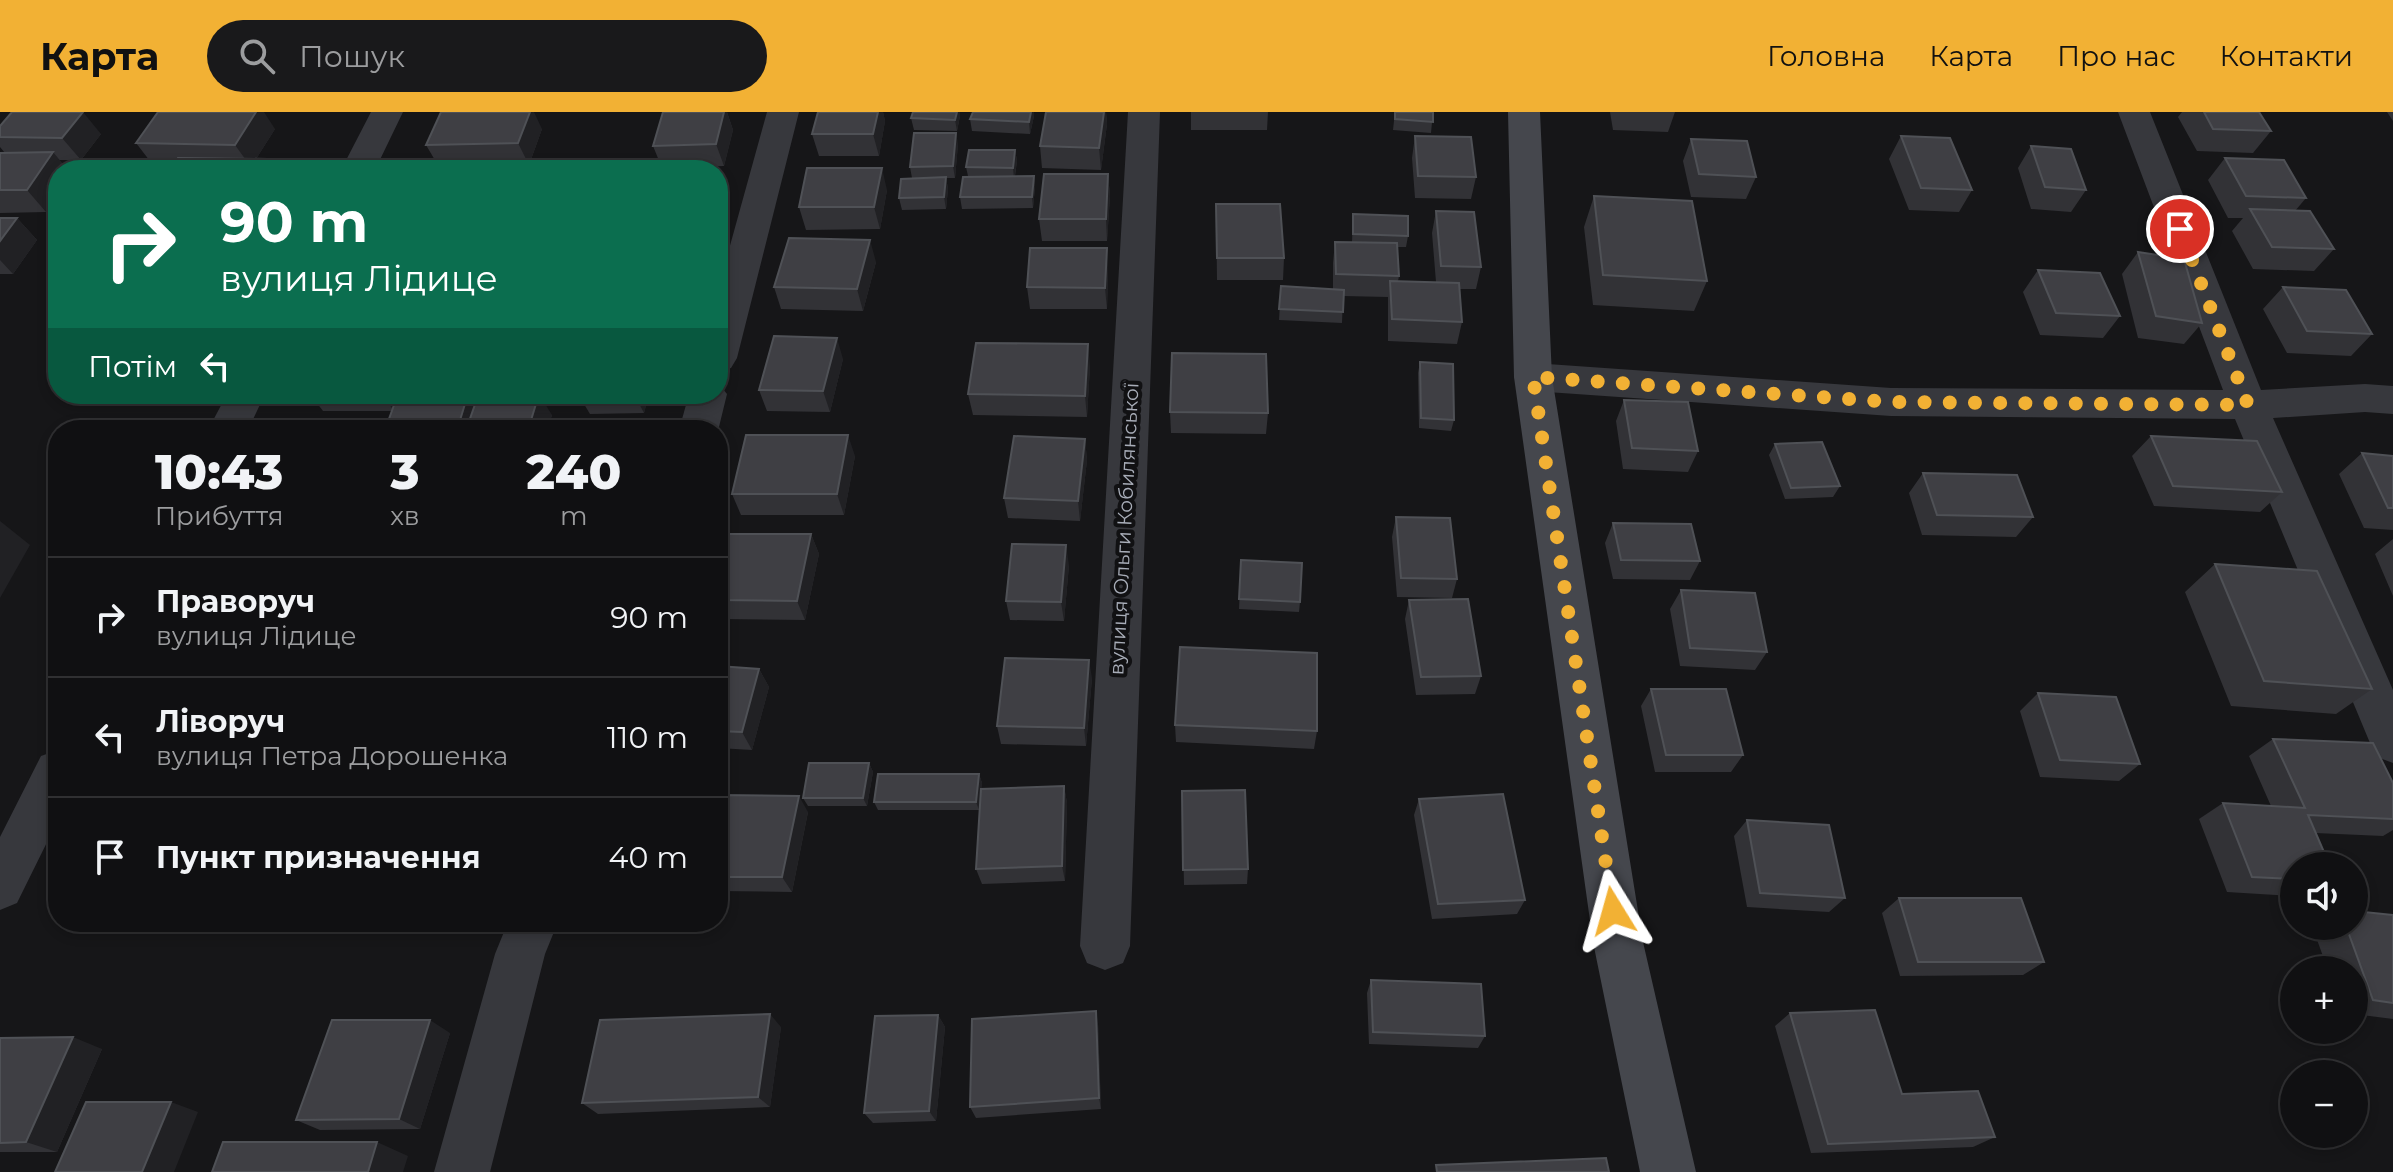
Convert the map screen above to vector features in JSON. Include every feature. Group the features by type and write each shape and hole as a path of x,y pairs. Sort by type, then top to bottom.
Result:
{"main road":[{"path":"1524,112 1533,377 1618,942 1668,1172"}],"street":[{"path":"363,160 387,112"},
{"path":"728,320 783,112"},
{"name":"вулиця Ольги Кобилянської","path":"1105,946 1144,112"},
{"path":"2134,112 2248,405 2393,743"},
{"path":"1533,377 1891,402 2248,405 2365,398 2393,400"},
{"path":"0,887 48,791"},
{"path":"462,1172 520,954 529,932"}],"building":[{"path":"12,112 83,112 62,138 0,137 0,126"},
{"path":"158,112 256,112 235,145 136,143"},
{"path":"441,112 530,112 518,143 426,145"},
{"path":"663,112 724,112 716,144 653,146"},
{"path":"818,112 878,112 873,134 812,134"},
{"path":"913,112 957,112 955,120 911,118"},
{"path":"973,112 1031,112 1029,122 970,119"},
{"path":"1046,112 1104,112 1099,148 1040,146"},
{"path":"1395,112 1433,112 1433,122 1395,119"},
{"path":"2204,112 2259,112 2271,131 2213,129"},
{"path":"914,133 956,133 953,166 910,167"},
{"path":"1415,136 1471,137 1476,177 1418,176"},
{"path":"1901,136 1950,138 1972,190 1921,188"},
{"path":"1691,139 1747,141 1756,177 1699,174"},
{"path":"2031,146 2071,149 2086,190 2045,187"},
{"path":"969,150 1015,150 1013,168 966,167"},
{"path":"53,152 27,190 0,190 0,153"},
{"path":"178,158 266,159 265,160 177,160"},
{"path":"2225,158 2284,160 2306,198 2246,196"},
{"path":"807,168 882,168 874,207 799,207"},
{"path":"1044,174 1108,174 1106,219 1039,219"},
{"path":"1034,176 1032,197 960,197 963,177"},
{"path":"946,177 944,197 899,198 901,179"},
{"path":"1594,196 1692,201 1707,281 1603,275"},
{"path":"1216,204 1280,204 1284,258 1217,258"},
{"path":"2250,209 2310,211 2334,249 2272,247"},
{"path":"1436,211 1474,212 1481,267 1441,266"},
{"path":"1353,214 1408,216 1408,236 1353,234"},
{"path":"0,218 17,218 0,241"},
{"path":"789,238 870,240 857,289 774,287"},
{"path":"1335,242 1397,243 1399,276 1336,274"},
{"path":"1030,248 1107,248 1105,288 1027,287"},
{"path":"2138,252 2184,259 2202,323 2156,316"},
{"path":"2038,270 2100,273 2120,316 2056,313"},
{"path":"1390,281 1459,283 1462,322 1392,319"},
{"path":"1281,286 1344,290 1343,312 1279,309"},
{"path":"2283,287 2346,290 2372,334 2307,331"},
{"path":"774,336 837,338 823,391 759,390"},
{"path":"976,343 1088,344 1085,396 968,394"},
{"path":"1172,353 1266,354 1268,413 1170,412"},
{"path":"1420,362 1453,364 1454,420 1421,418"},
{"path":"1624,400 1688,402 1698,451 1632,448"},
{"path":"394,404 465,404 460,420 389,420"},
{"path":"475,404 536,404 531,420 470,420"},
{"path":"746,435 848,435 837,494 732,494"},
{"path":"1014,436 1085,439 1078,501 1004,498"},
{"path":"2151,436 2257,441 2282,492 2173,486"},
{"path":"1822,442 1840,486 1791,488 1775,444"},
{"path":"2362,453 2393,456 2393,508 2388,508"},
{"path":"1923,473 2017,475 2033,517 1937,515"},
{"path":"1396,517 1450,518 1457,579 1401,578"},
{"path":"1613,523 1691,524 1700,561 1621,560"},
{"path":"728,534 811,534 797,601 728,600"},
{"path":"1012,544 1066,545 1061,602 1006,601"},
{"path":"1241,560 1302,563 1300,602 1239,599"},
{"path":"2215,564 2317,571 2372,689 2264,681"},
{"path":"1681,590 1755,593 1767,652 1690,648"},
{"path":"1468,599 1481,676 1421,677 1409,600"},
{"path":"1180,647 1317,653 1317,731 1175,725"},
{"path":"1005,658 1089,660 1084,728 997,726"},
{"path":"728,667 759,669 742,732 728,731"},
{"path":"1651,689 1726,689 1743,755 1666,755"},
{"path":"2038,693 2116,697 2140,764 2060,760"},
{"path":"2273,739 2373,743 2393,783 2393,819 2308,815 2324,852 2280,852 2280,878 2252,877 2223,803 2305,808"},
{"path":"809,763 869,763 863,798 803,798"},
{"path":"878,774 979,774 976,802 874,802"},
{"path":"1064,786 1062,866 976,869 981,789"},
{"path":"1245,790 1248,869 1183,870 1182,791"},
{"path":"1503,794 1525,900 1438,904 1419,799"},
{"path":"728,795 799,796 782,877 728,877"},
{"path":"1747,820 1829,825 1845,898 1760,893"},
{"path":"1899,898 2021,898 2044,962 1918,962"},
{"path":"2368,912 2393,915 2393,1003 2373,1000 2368,986 2368,956 2357,956 2351,940 2368,940"},
{"path":"1371,980 1481,984 1485,1036 1373,1032"},
{"path":"1875,1010 1902,1094 1978,1091 1995,1137 1828,1144 1790,1013"},
{"path":"1096,1011 1099,1098 970,1107 972,1019"},
{"path":"770,1014 758,1097 582,1103 600,1020"},
{"path":"938,1015 929,1111 864,1113 875,1016"},
{"path":"332,1020 430,1020 399,1119 296,1120"},
{"path":"73,1037 26,1142 0,1143 0,1038"},
{"path":"86,1102 171,1102 142,1172 55,1172"},
{"path":"223,1142 377,1142 368,1172 212,1172"},
{"path":"1606,1158 1609,1172 1437,1172 1436,1165"}],"route":[{"path":"1613,911 1533,377 1891,402 2248,405 2180,229"}]}
